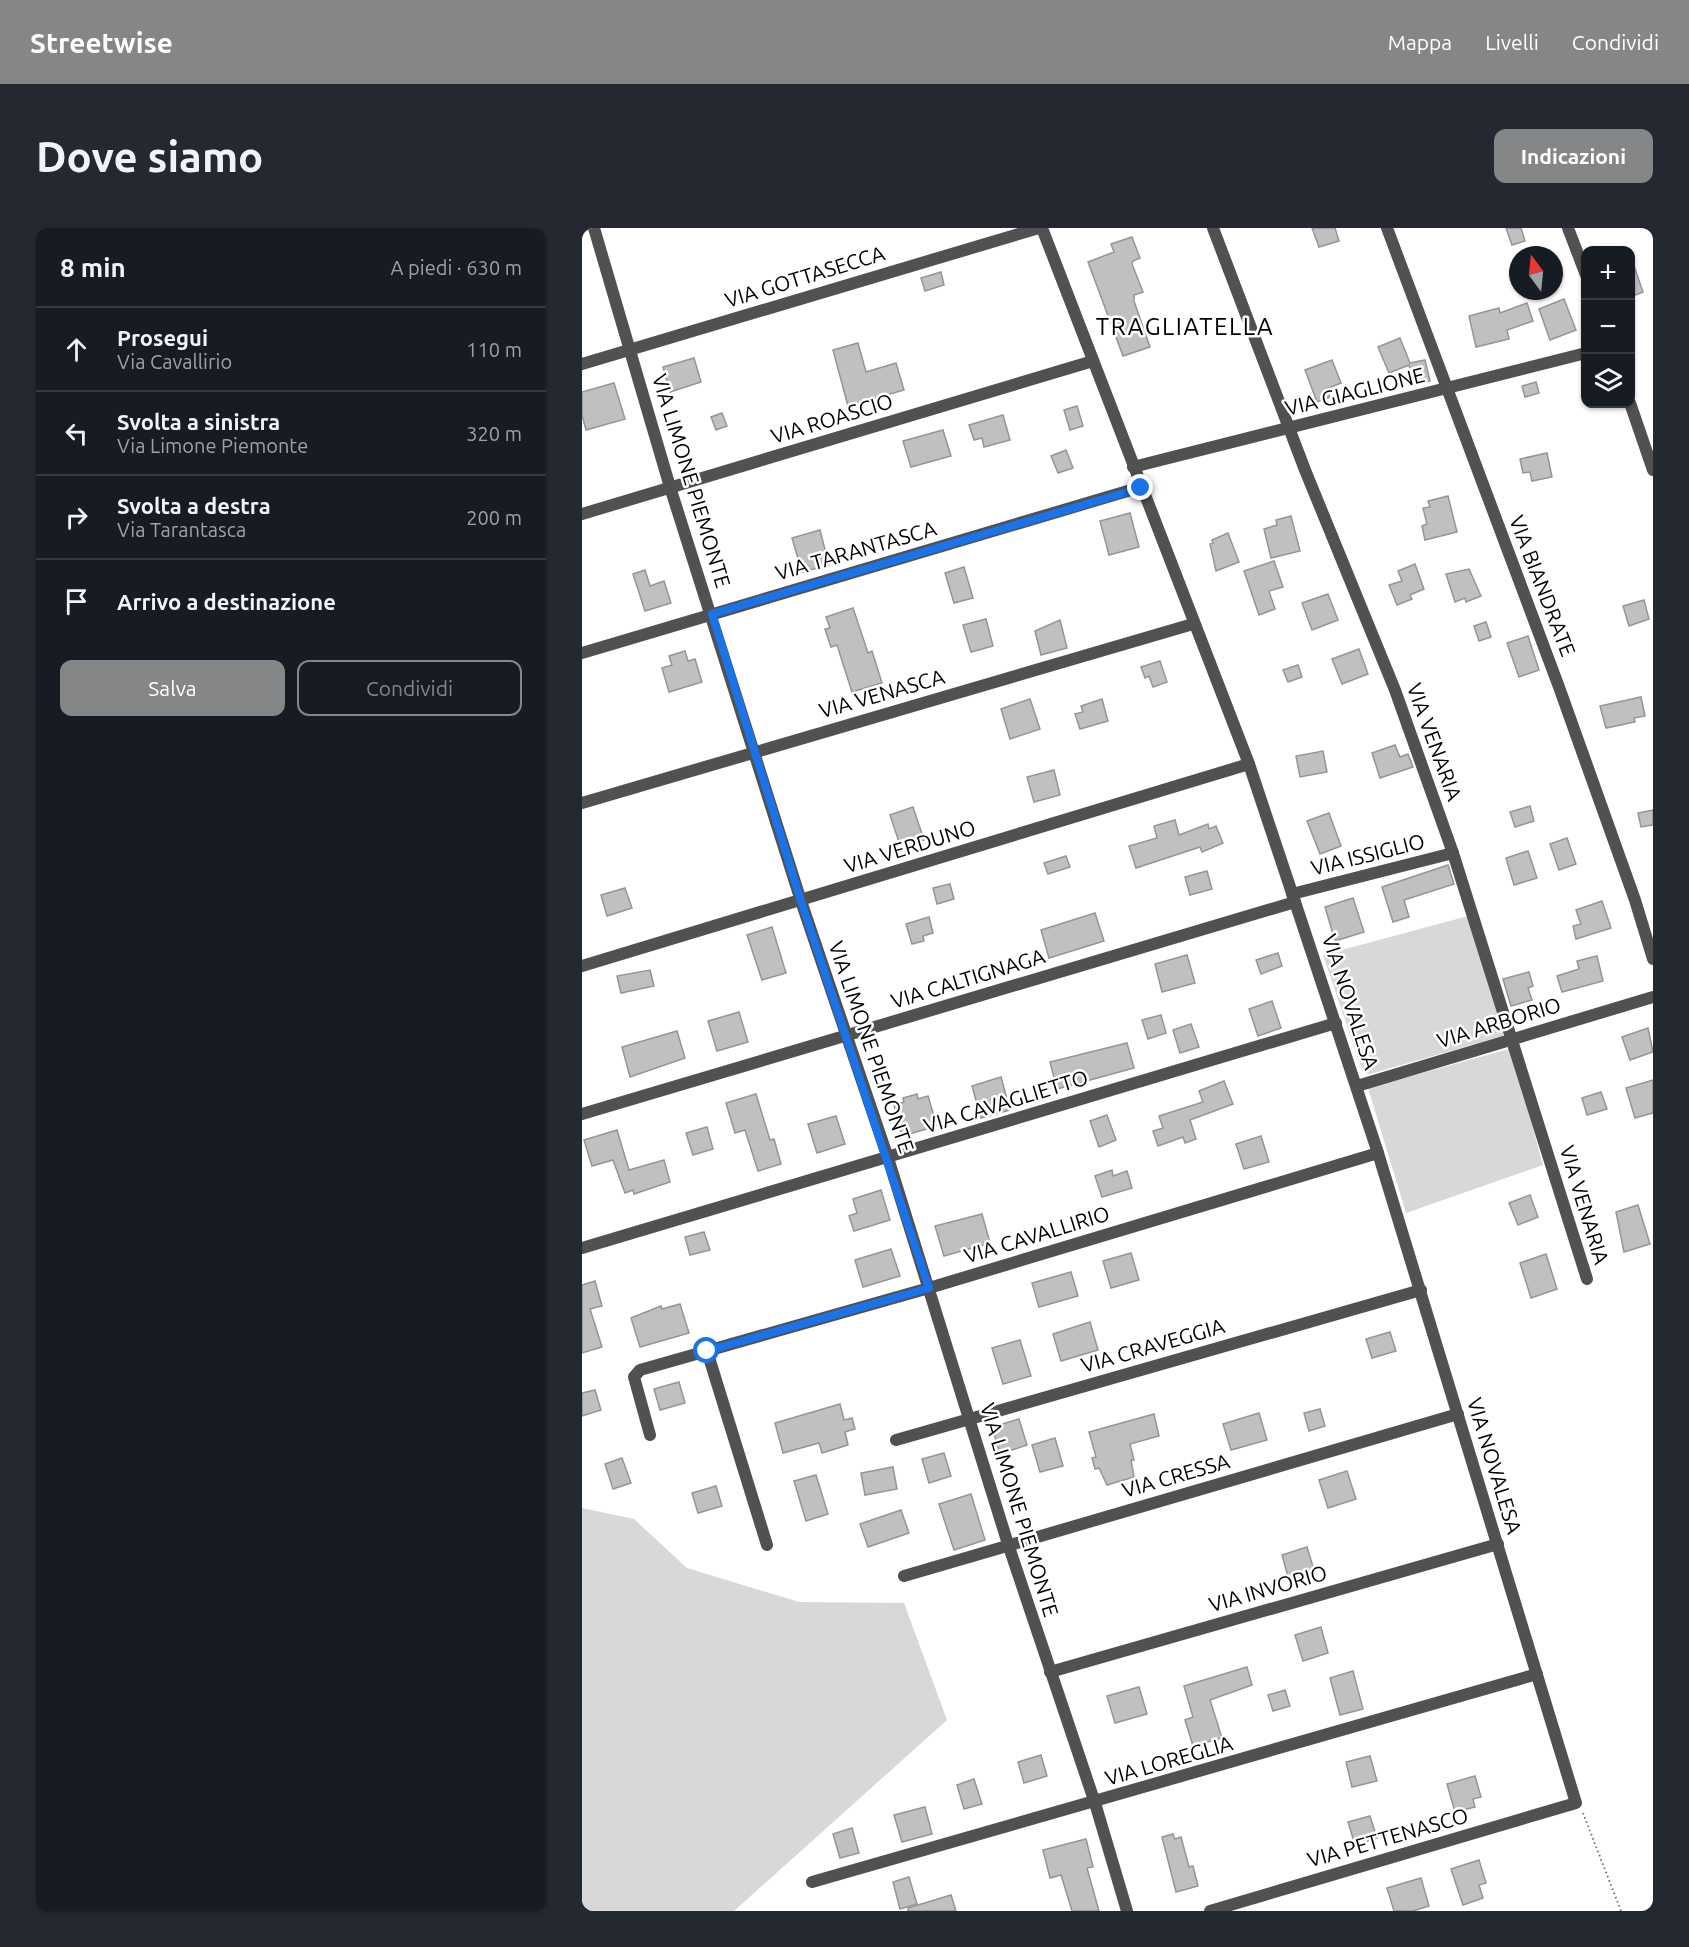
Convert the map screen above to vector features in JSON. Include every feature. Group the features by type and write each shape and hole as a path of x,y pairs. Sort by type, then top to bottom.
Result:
{"street":[{"name":"VIA LIMONE PIEMONTE","path":"594,228 670,487 801,901 888,1158 1008,1544 1095,1803 1127,1911"},
{"name":"VIA GOTTASECCA","path":"582,364 1041,228"},
{"name":"VIA NOVALESA","path":"1041,228 1249,764 1357,1086 1576,1803"},
{"name":"VIA VENARIA","path":"1213,228 1290,429 1395,690 1453,853 1587,1279"},
{"name":"VIA BIANDRATE","path":"1387,228 1559,687 1635,900 1653,959"},
{"path":"1568,228 1581,262"},
{"name":"VIA GIAGLIONE","path":"1133,467 1582,354"},
{"name":"VIA ROASCIO","path":"582,514 1093,361"},
{"path":"1632,408 1653,470"},
{"name":"VIA TARANTASCA","path":"582,653 1141,488"},
{"name":"VIA VENASCA","path":"582,802 1193,624"},
{"name":"VIA VERDUNO","path":"582,966 1249,764"},
{"name":"VIA ISSIGLIO","path":"1294,898 1453,853"},
{"name":"VIA CALTIGNAGA","path":"582,1114 847,1036 1294,898"},
{"name":"VIA ARBORIO","path":"1357,1086 1653,997"},
{"name":"VIA CAVAGLIETTO","path":"582,1248 1336,1023"},
{"name":"VIA CAVALLIRIO","path":"651,1435 634,1377 640,1370 929,1288 1378,1154"},
{"name":"VIA CRAVEGGIA","path":"897,1440 1421,1290"},
{"path":"707,1351 767,1545"},
{"name":"VIA CRESSA","path":"904,1576 1458,1414"},
{"name":"VIA INVORIO","path":"1050,1672 1498,1544"},
{"name":"VIA LOREGLIA","path":"812,1882 1095,1803 1537,1674"},
{"name":"VIA PETTENASCO","path":"1210,1911 1576,1803"}],"path":[{"path":"1576,1803 1583,1812 1621,1911"}],"shaded area":[{"path":"1468,916 1504,1028 1503,1036 1370,1074 1363,1073 1323,955"},
{"path":"1509,1049 1512,1052 1543,1165 1406,1213 1368,1088"},
{"path":"582,1508 634,1519 687,1568 799,1602 904,1603 947,1720 734,1911 582,1911"}],"building":[{"path":"1312,228 1335,228 1339,241 1319,247"},
{"path":"1506,228 1521,228 1525,241 1512,245"},
{"path":"1132,237 1140,258 1132,264 1143,292 1134,295 1134,301 1150,347 1123,356 1088,262 1114,252 1111,244"},
{"path":"1635,269 1643,292 1635,295"},
{"path":"941,272 944,285 925,291 921,278"},
{"path":"1563,299 1576,330 1550,340 1539,309"},
{"path":"1527,303 1533,321 1507,330 1509,339 1476,347 1469,316 1499,308 1500,313"},
{"path":"1400,338 1410,363 1425,360 1430,381 1414,385 1409,365 1389,373 1378,347"},
{"path":"858,343 866,372 896,363 904,390 848,406 833,350"},
{"path":"694,358 701,382 670,392 663,367"},
{"path":"1332,360 1341,383 1326,389 1330,397 1317,402 1305,370"},
{"path":"1536,382 1539,393 1525,397 1522,386"},
{"path":"614,383 625,419 586,430 582,415 582,392"},
{"path":"1077,406 1083,426 1070,430 1064,410"},
{"path":"722,413 727,426 716,430 711,417"},
{"path":"1003,415 1010,440 984,447 982,438 974,440 969,425"},
{"path":"943,430 951,456 911,467 903,441"},
{"path":"1066,450 1073,468 1058,473 1051,456"},
{"path":"1547,453 1552,477 1532,481 1530,472 1523,473 1520,459"},
{"path":"1448,496 1457,532 1425,540 1422,526 1427,524 1423,508 1430,507 1428,501"},
{"path":"1130,513 1139,547 1109,555 1100,521"},
{"path":"1291,516 1300,551 1271,558 1264,529 1277,525 1276,520"},
{"path":"820,530 829,565 802,572 792,538"},
{"path":"1228,533 1239,562 1216,571 1210,544 1213,543 1212,540"},
{"path":"1274,561 1283,587 1269,591 1275,609 1259,615 1244,571"},
{"path":"1415,564 1424,589 1410,595 1412,599 1397,605 1389,585 1402,581 1398,571"},
{"path":"964,567 973,598 954,603 945,573"},
{"path":"1469,569 1481,596 1466,602 1465,598 1455,602 1446,574"},
{"path":"645,570 650,586 664,581 671,603 645,611 633,574"},
{"path":"1328,594 1338,620 1312,630 1302,603"},
{"path":"1644,600 1649,619 1629,626 1623,606"},
{"path":"853,608 868,653 872,651 882,683 852,692 837,645 831,647 825,629 830,628 826,617"},
{"path":"986,619 993,646 971,652 963,625"},
{"path":"1060,620 1067,648 1041,655 1035,631"},
{"path":"1486,622 1491,637 1479,641 1474,626"},
{"path":"1528,636 1539,670 1519,677 1507,643"},
{"path":"1359,649 1368,674 1342,684 1332,659"},
{"path":"685,651 688,661 695,659 702,682 669,692 662,668 672,665 669,656"},
{"path":"1160,661 1167,682 1153,687 1149,676 1145,678 1141,667"},
{"path":"1298,665 1302,677 1288,682 1283,670"},
{"path":"1641,697 1645,716 1634,718 1635,722 1606,728 1600,706"},
{"path":"1030,699 1040,729 1010,739 1001,709"},
{"path":"1102,699 1108,721 1080,729 1075,714 1083,712 1081,706"},
{"path":"1395,745 1400,757 1408,754 1413,767 1380,778 1372,753"},
{"path":"1323,751 1327,772 1300,777 1296,756"},
{"path":"1054,770 1060,795 1034,802 1027,777"},
{"path":"1530,806 1534,821 1515,827 1510,812"},
{"path":"913,807 924,840 901,848 890,815"},
{"path":"1653,810 1653,825 1641,827 1638,813"},
{"path":"1329,813 1341,846 1320,854 1307,821"},
{"path":"1175,820 1179,835 1208,824 1209,829 1216,826 1223,843 1202,852 1200,847 1136,868 1129,846 1157,838 1154,826"},
{"path":"1567,838 1576,864 1559,870 1550,844"},
{"path":"1528,851 1537,878 1514,885 1506,858"},
{"path":"1066,856 1070,867 1048,874 1044,863"},
{"path":"1448,865 1454,884 1404,900 1409,917 1393,922 1382,887"},
{"path":"1207,871 1212,889 1190,895 1185,877"},
{"path":"950,884 954,899 937,904 933,888"},
{"path":"625,888 632,908 607,916 601,895"},
{"path":"1353,898 1364,932 1335,941 1325,907"},
{"path":"1602,901 1611,928 1576,939 1573,926 1581,924 1576,910"},
{"path":"1095,913 1104,941 1049,958 1041,930"},
{"path":"929,917 933,933 923,936 924,941 912,944 906,924"},
{"path":"772,927 786,973 762,980 747,935"},
{"path":"1278,953 1282,966 1261,974 1256,960"},
{"path":"1187,955 1195,983 1162,992 1155,964"},
{"path":"1597,956 1603,981 1562,992 1557,976 1579,969 1577,961"},
{"path":"650,970 654,986 621,993 617,976"},
{"path":"1529,972 1533,986 1528,988 1532,1000 1511,1006 1503,979"},
{"path":"1272,1001 1281,1028 1258,1036 1249,1009"},
{"path":"739,1012 748,1042 717,1051 708,1021"},
{"path":"1161,1015 1166,1033 1148,1039 1142,1020"},
{"path":"1191,1024 1199,1047 1180,1053 1173,1030"},
{"path":"1648,1028 1653,1052 1630,1060 1622,1037"},
{"path":"677,1031 685,1058 630,1077 622,1047"},
{"path":"1127,1043 1134,1068 1057,1089 1050,1062"},
{"path":"1001,1077 1010,1110 981,1118 972,1086"},
{"path":"1653,1080 1653,1113 1635,1118 1626,1088"},
{"path":"1224,1081 1233,1104 1190,1120 1196,1139 1185,1143 1183,1137 1158,1146 1153,1131 1163,1128 1159,1116 1203,1102 1199,1091"},
{"path":"1601,1092 1607,1109 1587,1115 1582,1098"},
{"path":"756,1094 770,1140 774,1139 781,1164 758,1171 745,1130 735,1133 726,1103"},
{"path":"917,1094 918,1099 928,1096 937,1126 902,1136 894,1105 904,1102 903,1098"},
{"path":"1107,1115 1116,1140 1099,1147 1090,1121"},
{"path":"836,1116 845,1144 817,1153 808,1124"},
{"path":"707,1127 713,1149 693,1155 686,1133"},
{"path":"617,1130 629,1170 664,1160 670,1182 634,1194 633,1190 625,1193 613,1160 592,1166 584,1140"},
{"path":"1261,1136 1269,1162 1244,1169 1236,1144"},
{"path":"1112,1170 1113,1176 1127,1171 1132,1188 1102,1197 1095,1176"},
{"path":"881,1190 890,1220 854,1231 849,1216 857,1213 853,1199"},
{"path":"1530,1195 1538,1217 1518,1225 1509,1203"},
{"path":"1638,1205 1650,1244 1624,1252 1616,1212"},
{"path":"982,1214 990,1243 944,1256 935,1226"},
{"path":"704,1232 710,1250 690,1255 685,1237"},
{"path":"891,1249 900,1276 863,1287 855,1260"},
{"path":"1131,1253 1139,1280 1111,1288 1103,1261"},
{"path":"1546,1254 1557,1289 1531,1298 1520,1263"},
{"path":"1071,1272 1078,1296 1039,1307 1032,1283"},
{"path":"595,1281 602,1306 590,1309 602,1347 582,1353 582,1285"},
{"path":"680,1304 689,1333 640,1347 631,1318 661,1306 662,1309"},
{"path":"1090,1322 1098,1350 1061,1361 1053,1334"},
{"path":"1390,1332 1396,1351 1372,1358 1366,1339"},
{"path":"1020,1340 1031,1376 1003,1384 992,1348"},
{"path":"679,1382 685,1403 660,1410 654,1389"},
{"path":"595,1390 601,1410 582,1416 582,1393"},
{"path":"840,1404 844,1420 852,1418 855,1429 845,1432 848,1445 822,1453 819,1443 783,1453 775,1423"},
{"path":"1320,1409 1325,1426 1309,1431 1304,1413"},
{"path":"1259,1413 1267,1440 1231,1450 1223,1424"},
{"path":"1154,1414 1159,1436 1130,1444 1134,1460 1131,1460 1134,1477 1107,1485 1099,1468 1095,1469 1092,1458 1096,1457 1089,1432"},
{"path":"1019,1419 1027,1445 1000,1454 992,1427"},
{"path":"1055,1438 1063,1466 1040,1472 1032,1445"},
{"path":"944,1453 951,1476 929,1483 922,1459"},
{"path":"622,1458 631,1483 613,1489 605,1464"},
{"path":"893,1467 897,1489 865,1495 861,1473"},
{"path":"1347,1471 1356,1499 1328,1508 1319,1480"},
{"path":"816,1475 828,1514 806,1521 794,1481"},
{"path":"716,1486 722,1506 698,1513 692,1493"},
{"path":"971,1494 985,1540 954,1550 939,1504"},
{"path":"901,1510 909,1533 868,1547 860,1524"},
{"path":"1307,1547 1314,1570 1288,1577 1282,1555"},
{"path":"1321,1627 1328,1653 1303,1661 1295,1635"},
{"path":"1247,1667 1252,1685 1210,1700 1222,1738 1193,1746 1185,1720 1193,1717 1184,1686"},
{"path":"1353,1671 1363,1709 1340,1715 1330,1678"},
{"path":"1139,1687 1147,1714 1115,1723 1107,1696"},
{"path":"1285,1690 1290,1706 1273,1711 1268,1695"},
{"path":"1041,1755 1047,1776 1024,1783 1018,1762"},
{"path":"1370,1756 1377,1781 1352,1787 1346,1762"},
{"path":"1475,1776 1481,1797 1473,1799 1475,1807 1455,1812 1447,1784"},
{"path":"974,1779 982,1804 964,1809 957,1785"},
{"path":"925,1807 932,1834 902,1842 894,1815"},
{"path":"1370,1816 1377,1838 1355,1845 1348,1822"},
{"path":"852,1828 859,1853 840,1858 833,1834"},
{"path":"1173,1834 1175,1839 1181,1837 1189,1867 1193,1866 1198,1886 1176,1892 1162,1837"},
{"path":"1086,1839 1093,1867 1087,1868 1099,1911 1072,1911 1061,1875 1050,1878 1043,1850"},
{"path":"1479,1860 1486,1883 1479,1885 1483,1898 1463,1905 1451,1869"},
{"path":"909,1877 917,1904 900,1909 893,1882"},
{"path":"1421,1878 1429,1906 1413,1911 1394,1911 1387,1888"},
{"path":"951,1895 956,1911 908,1911 908,1908"}],"district":[{"name":"TRAGLIATELLA","path":"1185,327"}],"route":[{"path":"707,1351 929,1288 888,1158 801,901 712,614 1141,488"}]}
